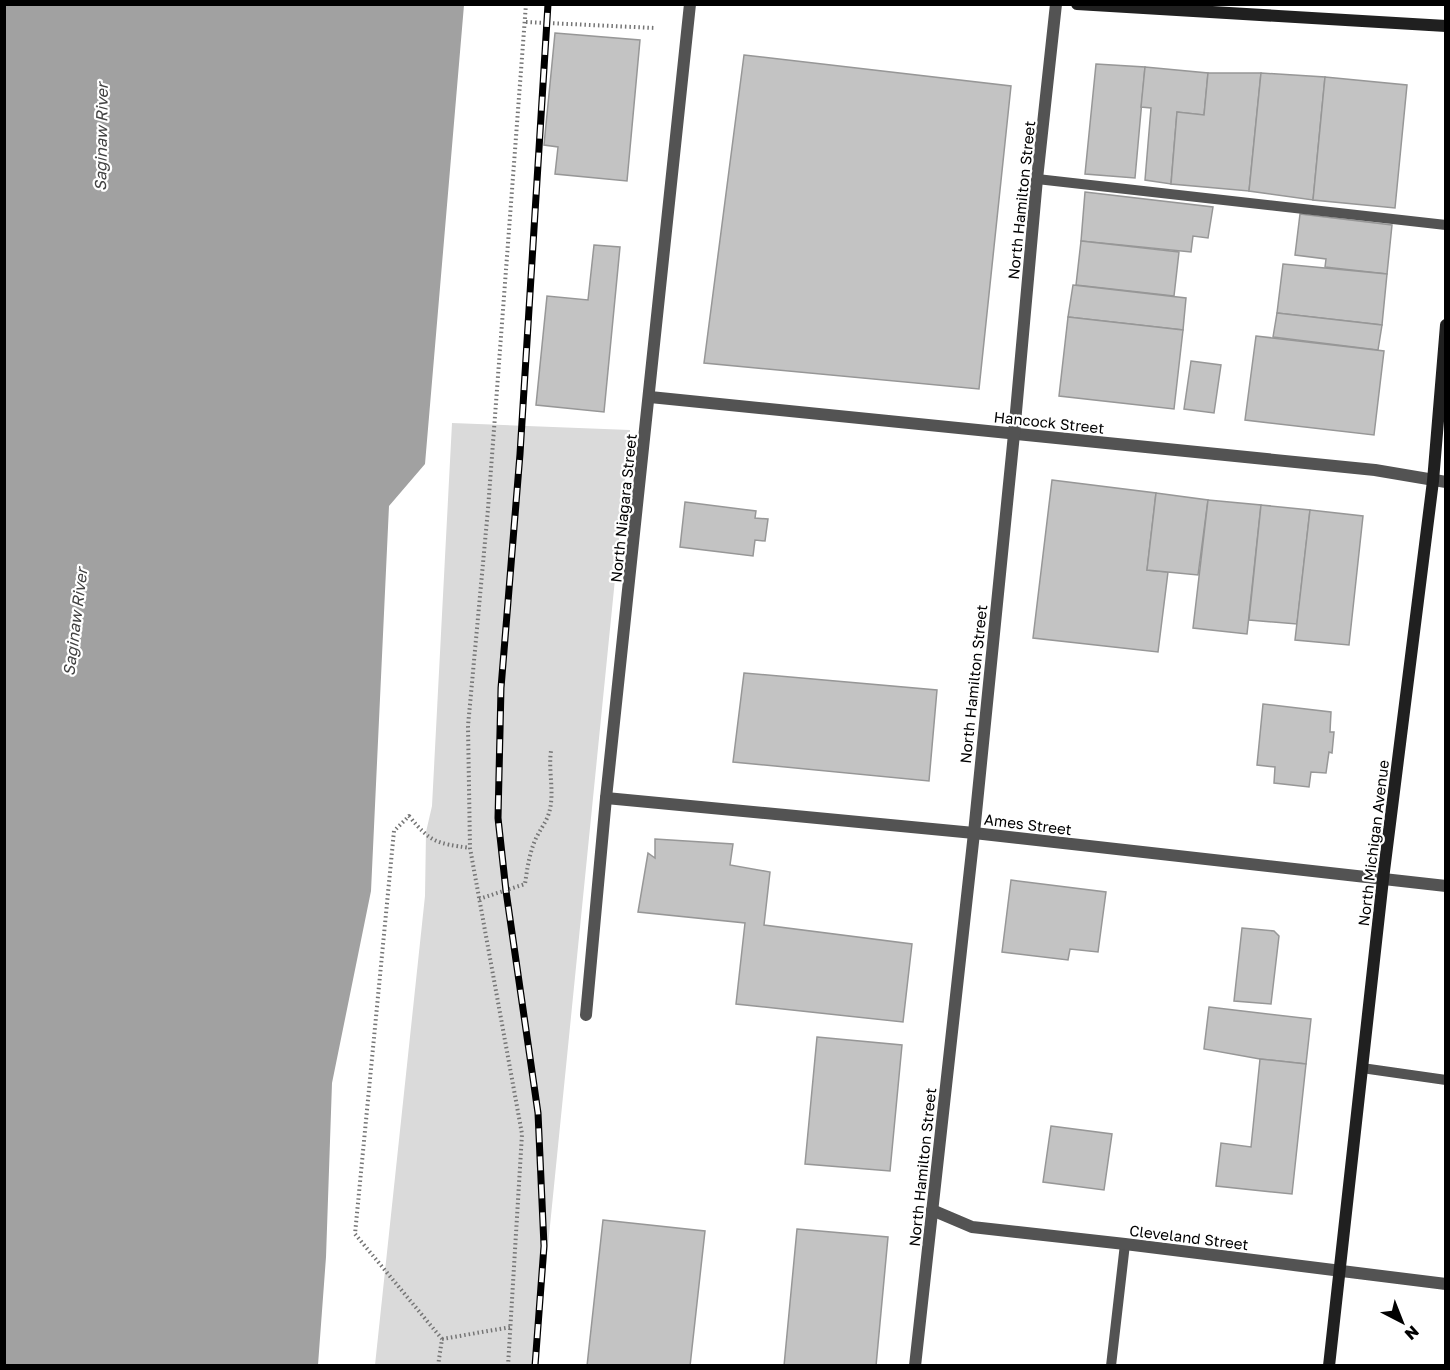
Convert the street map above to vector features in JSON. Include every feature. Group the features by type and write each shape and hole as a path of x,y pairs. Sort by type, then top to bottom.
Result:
{"main road":[{"path":"1077,4 1446,26"},
{"name":"North Michigan Avenue","path":"1329,1365 1383,879 1439,482 1446,325"}],"street":[{"name":"North Niagara Street","path":"586,1015 606,798 690,4"},
{"name":"North Hamilton Street","path":"915,1365 974,832 1056,4"},
{"name":"Hancock Street","path":"650,397 1375,470 1439,482"},
{"name":"Ames Street","path":"606,798 974,832 1446,886"},
{"name":"Cleveland Street","path":"932,1210 972,1227 1446,1284"}],"lane":[{"path":"1037,179 1446,225"},
{"path":"1362,1068 1446,1080"},
{"path":"1111,1365 1125,1244"}],"path":[{"path":"508,1365 522,1134 470,848 468,726 488,509 526,4"},
{"path":"526,22 655,28"},
{"path":"479,899 525,884 535,841 549,813 552,784 549,765 551,751"},
{"path":"438,1365 442,1339 354,1234 394,831 409,816 426,836 440,844 470,848"},
{"path":"442,1339 511,1327"}],"shaded area":[{"path":"452,423 630,430 536,1365 375,1365 425,896 426,832 432,806"}],"water":[{"name":"Saginaw River","path":"5,4 464,5 425,464 389,506 371,891 332,1083 326,1257 318,1365 5,1365"}],"building":[{"path":"555,33 640,40 627,181 555,174 558,147 544,145"},
{"path":"744,55 1011,86 979,389 704,363"},
{"path":"1096,64 1145,67 1135,178 1085,174"},
{"path":"1145,67 1208,73 1204,115 1177,112 1171,184 1145,180 1151,108 1141,107"},
{"path":"1208,73 1261,73 1249,191 1171,184 1177,112 1204,115"},
{"path":"1261,73 1325,77 1313,200 1249,191"},
{"path":"1325,77 1407,85 1395,208 1313,200"},
{"path":"1085,192 1213,207 1208,238 1193,236 1191,252 1081,241"},
{"path":"1300,214 1392,225 1387,274 1325,267 1326,259 1295,255"},
{"path":"1081,241 1179,252 1174,296 1076,285"},
{"path":"594,245 620,247 604,412 536,405 547,296 588,300"},
{"path":"1283,264 1387,274 1382,325 1277,313"},
{"path":"1073,285 1186,298 1183,330 1068,317"},
{"path":"1277,313 1382,325 1378,350 1273,337"},
{"path":"1068,317 1183,330 1174,409 1059,396"},
{"path":"1256,336 1384,351 1374,435 1245,420"},
{"path":"1191,361 1221,365 1214,413 1184,409"},
{"path":"1052,480 1156,493 1147,570 1168,572 1158,652 1033,638"},
{"path":"1156,493 1208,500 1198,575 1147,570"},
{"path":"1208,500 1261,505 1247,634 1193,628"},
{"path":"685,502 756,511 755,518 768,519 765,541 755,540 753,556 680,547"},
{"path":"1261,505 1310,510 1297,624 1249,620"},
{"path":"1310,510 1363,516 1349,645 1295,640"},
{"path":"744,673 937,690 929,781 733,762"},
{"path":"1263,704 1331,712 1330,732 1334,732 1332,753 1329,752 1326,773 1311,772 1309,787 1274,783 1275,767 1257,765"},
{"path":"655,839 733,844 730,865 770,872 764,925 912,944 903,1022 736,1004 745,923 638,912 648,853 655,858"},
{"path":"1011,880 1106,892 1098,952 1070,949 1068,960 1002,952"},
{"path":"1242,928 1274,931 1279,936 1271,1004 1234,1001"},
{"path":"1209,1007 1311,1019 1306,1064 1204,1049"},
{"path":"817,1037 902,1045 890,1171 805,1164"},
{"path":"1260,1059 1306,1064 1292,1194 1216,1186 1221,1143 1251,1147"},
{"path":"1051,1126 1112,1134 1104,1190 1043,1182"},
{"path":"603,1220 705,1231 690,1366 587,1366"},
{"path":"797,1229 888,1237 876,1366 784,1366"}],"railway":[{"path":"535,1366 544,1246 538,1113 506,891 498,818 501,688 520,454 548,4"}]}
